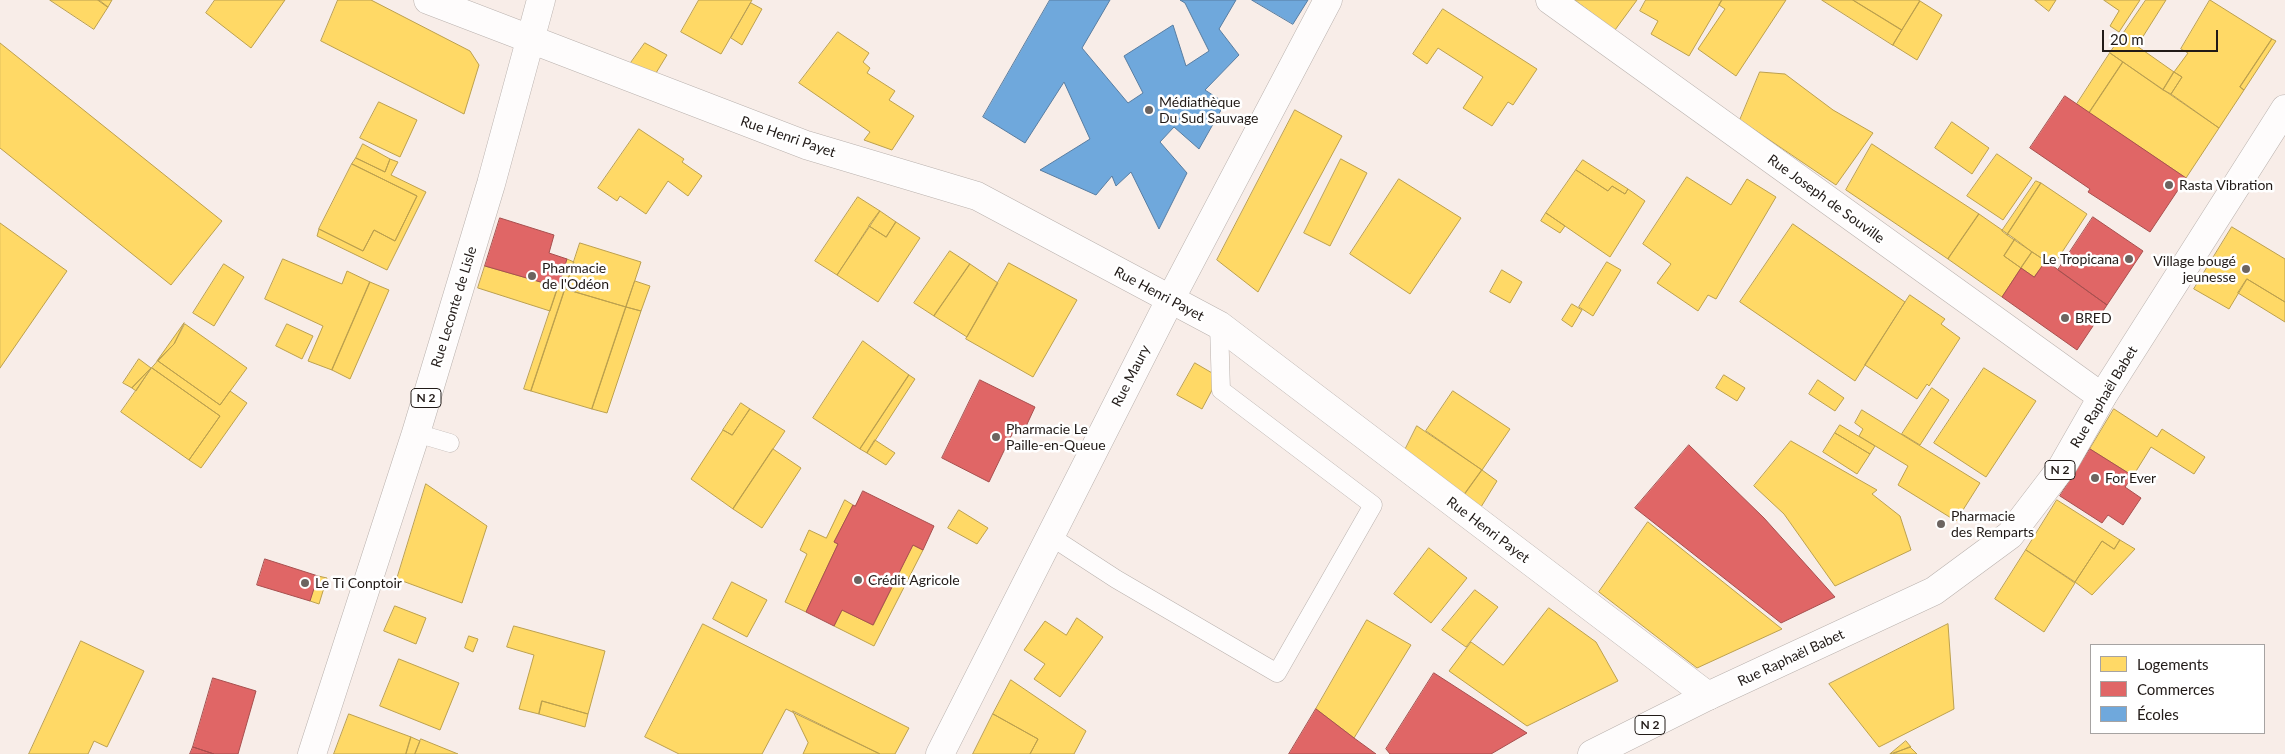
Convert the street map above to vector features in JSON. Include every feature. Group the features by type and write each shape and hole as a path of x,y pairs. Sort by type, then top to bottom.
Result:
{"street":[{"name":"Rue Henri Payet","path":"428,0 806,145 977,196 1219,326 1708,696"},
{"name":"Rue Leconte de Lisle","path":"312,754 416,434 492,184 541,0"},
{"name":"Rue Maury","path":"940,754 1170,300 1328,0"},
{"name":"Rue Joseph de Souville","path":"1550,0 2102,398"},
{"name":"Rue Raphaël Babet","path":"1592,754 1708,696 1934,591 2010,535 2062,467 2102,398 2285,109"}],"lane":[{"path":"1050,536 1116,580 1277,673 1373,505 1221,390 1219,326"},
{"path":"416,434 450,443"}],"building: Logements":[{"path":"50,0 99,0 108,7 94,29"},
{"path":"98,0 112,0 108,7"},
{"path":"215,0 285,0 251,48 206,13"},
{"path":"338,0 371,0 470,51 479,65 464,114 321,41"},
{"path":"699,0 752,0 721,54 681,32"},
{"path":"1575,0 1637,0 1615,30"},
{"path":"1646,0 1722,0 1689,56 1651,34 1658,21 1640,11"},
{"path":"1722,0 1786,0 1736,76 1698,49 1725,9 1719,5"},
{"path":"1822,0 1853,0 1902,30 1893,45"},
{"path":"1853,0 1918,0 1920,1 1902,30"},
{"path":"2035,0 2056,0 2049,11"},
{"path":"2104,0 2140,0 2119,32 2110,26 2119,11"},
{"path":"2146,0 2166,0 2137,46 2174,72 2163,90 2110,53"},
{"path":"2210,0 2272,39 2240,87 2244,90 2219,128 2171,94 2182,77 2174,72 2188,53 2181,49"},
{"path":"1920,1 1942,15 1917,60 1893,45"},
{"path":"751,3 762,9 742,45 731,38"},
{"path":"1443,9 1537,69 1513,105 1508,102 1492,126 1463,108 1483,77 1438,48 1427,64 1413,54"},
{"path":"838,32 869,53 863,62 870,68 867,73 895,91 889,100 914,116 892,150 864,140 870,132 799,83"},
{"path":"2272,39 2276,41 2244,90 2240,87"},
{"path":"0,43 222,221 171,285 0,148"},
{"path":"645,43 667,55 656,73 630,64"},
{"path":"2110,53 2123,62 2089,113 2077,104"},
{"path":"2123,62 2219,128 2186,178 2089,113"},
{"path":"1760,72 1785,74 1833,110 1873,133 1836,185 1740,120"},
{"path":"2174,72 2182,77 2171,94 2163,90"},
{"path":"379,102 417,120 400,157 360,138"},
{"path":"1295,110 1342,136 1258,292 1217,260"},
{"path":"1952,122 1989,148 1972,174 1935,148"},
{"path":"639,129 684,159 682,162 702,176 688,196 668,181 646,214 620,196 617,201 598,188"},
{"path":"363,144 390,159 385,172 356,158"},
{"path":"1872,144 1979,214 1948,259 1846,190"},
{"path":"1997,154 2032,178 2003,220 1967,196"},
{"path":"356,158 385,172 390,159 398,162 391,175 426,192 387,270 317,236 319,229 363,251 374,230 395,241 417,196 352,164"},
{"path":"1341,159 1367,173 1330,246 1304,233"},
{"path":"1583,160 1628,189 1625,194 1612,186 1608,191 1576,170"},
{"path":"352,164 417,196 395,241 374,230 363,251 319,229"},
{"path":"1576,170 1608,191 1612,186 1625,194 1628,189 1645,201 1610,257 1546,213"},
{"path":"1687,177 1731,205 1747,179 1776,197 1716,299 1708,295 1698,311 1657,283 1671,264 1643,244"},
{"path":"1399,179 1461,218 1410,294 1350,254"},
{"path":"2036,181 2041,183 2007,235 2002,231"},
{"path":"2041,183 2087,214 2053,266 2007,235"},
{"path":"858,197 880,211 837,275 815,261"},
{"path":"880,211 896,222 886,237 869,226"},
{"path":"1546,213 1565,226 1560,233 1541,221"},
{"path":"1979,214 2015,239 2004,256 2021,268 2002,297 1948,259"},
{"path":"896,222 920,238 878,302 837,275 869,226 886,237"},
{"path":"0,223 67,271 0,368"},
{"path":"1793,224 1905,302 1855,381 1740,302"},
{"name":"Village bougé jeunesse","path":"2232,227 2285,259 2285,302 2247,279 2229,309 2194,289"},
{"path":"2015,239 2032,252 2021,268 2004,256"},
{"path":"580,243 641,262 626,307 565,289"},
{"path":"950,251 970,264 934,316 914,303"},
{"path":"2032,252 2046,261 2034,277 2021,268"},
{"path":"283,259 342,284 347,271 370,282 332,370 308,361 323,326 265,299"},
{"path":"567,259 574,262 565,289 558,287"},
{"path":"1607,262 1621,270 1593,316 1579,307"},
{"path":"1009,263 1077,300 1033,377 966,339"},
{"path":"224,264 244,277 214,326 193,313"},
{"path":"970,264 998,283 967,337 934,316"},
{"path":"485,266 558,287 550,311 478,288"},
{"path":"1502,270 1522,282 1510,303 1490,292"},
{"path":"2247,279 2285,302 2285,322 2238,293"},
{"path":"635,281 650,286 641,311 626,307"},
{"path":"370,282 389,290 350,379 332,370"},
{"path":"558,287 565,289 531,391 524,389"},
{"path":"565,289 626,307 592,409 531,391"},
{"path":"1910,295 1945,319 1941,324 1960,338 1929,386 1927,384 1917,399 1865,365"},
{"path":"1572,304 1582,310 1572,327 1562,320"},
{"path":"626,307 641,311 607,413 592,409"},
{"path":"184,323 174,344 157,361"},
{"path":"185,324 247,368 220,405 158,361 174,344"},
{"path":"287,324 313,336 302,359 276,346"},
{"path":"863,341 909,375 860,449 813,418"},
{"path":"139,359 151,368 132,388 123,383"},
{"path":"158,361 220,405 230,391 247,403 201,468 189,460 220,416 152,368"},
{"path":"1195,363 1219,377 1202,409 1177,395"},
{"path":"151,368 136,391 132,388"},
{"path":"152,368 220,416 189,460 121,412"},
{"path":"1984,368 2036,401 1986,477 1934,443"},
{"path":"909,375 915,379 867,453 860,449"},
{"path":"1724,375 1745,388 1737,401 1716,388"},
{"path":"1818,380 1844,398 1835,411 1809,394"},
{"path":"1932,388 1949,400 1920,445 1902,434"},
{"path":"1453,391 1510,429 1482,470 1426,431"},
{"path":"741,403 750,409 732,435 723,430"},
{"path":"750,409 785,431 733,509 691,479 723,430 732,435"},
{"path":"2114,409 2157,437 2162,429 2205,457 2194,474 2151,447 2133,476 2090,449"},
{"path":"1862,410 1980,483 1956,521 1898,485 1908,466 1859,436 1863,429 1855,423"},
{"path":"1840,425 1875,446 1870,454 1835,433"},
{"path":"1417,426 1482,470 1464,495 1405,450"},
{"path":"1835,433 1870,454 1857,474 1823,452"},
{"path":"875,440 895,453 886,465 867,453"},
{"path":"1791,441 1877,490 1872,494 1900,516 1911,550 1835,586 1784,514 1754,486"},
{"path":"773,449 801,468 762,528 733,509"},
{"path":"1482,470 1497,481 1481,507 1464,495"},
{"path":"426,484 487,526 462,603 397,579"},
{"path":"845,500 853,505 834,542 838,544 806,612 785,602 807,554 800,550 809,530 826,538"},
{"path":"2057,500 2120,540 2114,549 2102,541 2075,582 2026,550"},
{"path":"959,510 988,528 977,544 948,528"},
{"path":"1648,522 1782,629 1697,668 1599,592"},
{"path":"2120,540 2135,549 2092,595 2075,582 2102,541 2114,549"},
{"path":"913,545 923,550 874,646 834,626 842,610 873,625"},
{"path":"1429,548 1467,578 1431,623 1394,594"},
{"path":"2026,550 2075,583 2044,632 1995,599"},
{"path":"318,576 327,578 319,604 310,601"},
{"path":"732,582 767,600 747,637 713,619"},
{"path":"1475,590 1498,607 1466,647 1442,630"},
{"path":"395,606 426,618 416,644 384,631"},
{"path":"1549,608 1596,642 1618,681 1527,726 1449,671 1471,642 1503,665"},
{"path":"1077,618 1103,637 1060,697 1034,679 1045,664 1024,650 1045,621 1066,635"},
{"path":"1367,620 1411,645 1354,738 1316,709"},
{"path":"703,624 909,728 895,754 880,754 786,709 762,754 679,754 645,737"},
{"path":"1948,624 1954,709 1879,747 1829,684"},
{"path":"514,626 605,651 588,714 542,701 539,714 519,709 534,655 507,647"},
{"path":"469,636 478,639 473,652 465,648"},
{"path":"81,641 144,671 107,747 94,741 88,754 29,754"},
{"path":"399,659 459,683 440,730 380,706"},
{"path":"1011,680 1086,731 1074,754 1030,754 1038,739 993,714"},
{"path":"542,701 588,714 585,727 539,714"},
{"path":"793,711 880,754 803,754 808,743"},
{"path":"349,714 411,737 406,754 334,754"},
{"path":"993,714 1038,739 1030,754 973,754"},
{"path":"411,737 420,741 415,754 406,754"},
{"path":"421,739 458,754 415,754"},
{"path":"1906,741 1911,747 1890,754"},
{"path":"1910,747 1917,754 1893,754"}],"building: Commerces":[{"path":"2065,96 2186,178 2150,232 2088,192 2090,189 2030,148"},
{"path":"2093,217 2143,251 2107,305 2058,270"},
{"path":"500,218 554,235 549,253 567,259 558,287 485,266"},
{"name":"BRED","path":"2046,261 2107,305 2077,350 2002,297 2021,268 2034,277"},
{"path":"980,380 1035,407 1022,435 1014,430 989,482 942,458"},
{"path":"1689,445 1764,518 1835,597 1781,623 1635,508"},
{"path":"2090,449 2133,476 2125,487 2141,498 2123,525 2108,515 2102,523 2060,496"},
{"name":"Crédit Agricole","path":"863,491 934,526 923,550 913,545 873,625 842,610 834,626 806,612 838,544 834,542 853,505 855,506"},
{"path":"265,559 318,576 310,601 257,585"},
{"path":"1434,673 1527,733 1491,754 1390,754 1386,749"},
{"path":"213,678 256,691 238,754 214,754 193,747"},
{"path":"1316,709 1354,738 1376,754 1289,754"},
{"path":"193,747 214,754 190,754"}],"building: Écoles":[{"name":"Médiathèque Du Sud Sauvage","path":"1050,0 1110,0 1082,48 1128,103 1143,93 1124,56 1173,25 1186,66 1209,51 1185,3 1180,0 1236,0 1219,29 1239,55 1205,90 1225,103 1199,149 1174,127 1160,142 1187,173 1159,229 1131,172 1116,186 1112,176 1096,195 1040,170 1090,139 1064,82 1025,143 983,117"},
{"path":"1252,0 1308,0 1293,24"}],"place":[{"name":"Médiathèque Du Sud Sauvage","path":"1149,110"},
{"name":"Rasta Vibration","path":"2169,185"},
{"name":"Le Tropicana","path":"2129,259"},
{"name":"Village bougé jeunesse","path":"2246,269"},
{"name":"Pharmacie de l'Odéon","path":"532,276"},
{"name":"BRED","path":"2065,318"},
{"name":"Pharmacie Le Paille-en-Queue","path":"996,437"},
{"name":"For Ever","path":"2095,478"},
{"name":"Pharmacie des Remparts","path":"1941,524"},
{"name":"Crédit Agricole","path":"858,580"},
{"name":"Le Ti Conptoir","path":"305,583"}]}
